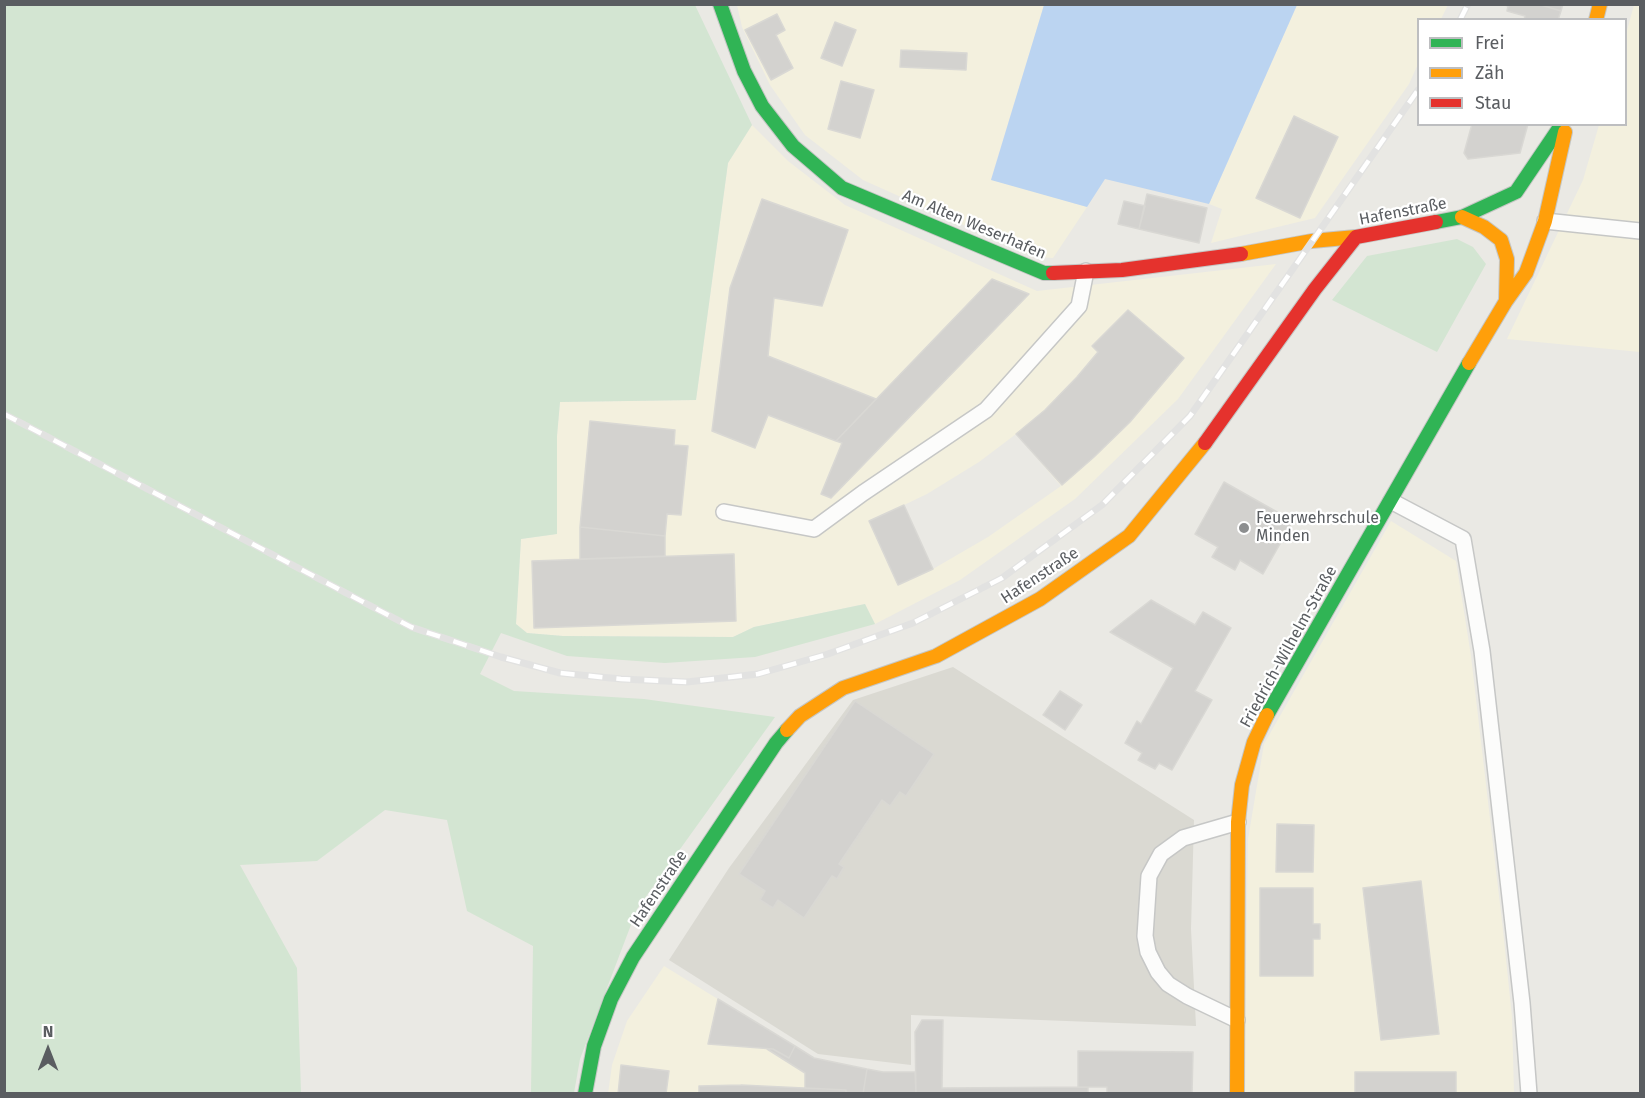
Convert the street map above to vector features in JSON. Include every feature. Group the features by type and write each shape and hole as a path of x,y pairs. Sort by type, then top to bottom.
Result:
{"main road":[{"name":"Am Alten Weserhafen","path":"720,4 744,71 762,106 793,146 842,188 1044,273 1122,270 1206,260 1312,241 1356,237"},
{"name":"Hafenstraße","path":"585,1094 594,1046 611,999 633,957 776,743 800,716 843,688 936,656 1040,599 1129,536 1214,432 1315,289 1356,237 1462,217 1516,192 1561,126"},
{"name":"Friedrich-Wilhelm-Straße","path":"1237,1094 1238,822 1242,785 1254,742 1275,698 1506,301 1526,273 1545,221 1567,126"},
{"path":"1462,217 1484,227 1501,240 1507,259 1506,301"}],"lane":[{"path":"1545,221 1641,231"},
{"path":"724,512 814,529 986,410 1079,306 1086,271"},
{"path":"1391,501 1462,539 1482,651 1522,1003 1529,1094"},
{"path":"1237,1020 1186,996 1168,984 1158,972 1148,951 1145,936 1149,876 1161,854 1183,838 1238,822"}],"shaded area":[{"path":"737,5 1044,5 991,179 1087,207 1053,258 1035,257 863,180 805,135 770,85 742,27"},
{"path":"1297,5 1448,5 1442,18 1417,18 1417,66 1409,84 1315,218 1211,243 1222,209 1209,204"},
{"path":"1634,5 1640,5 1640,352 1507,339 1583,180 1599,126 1627,126 1627,30"},
{"path":"752,125 788,161 845,205 1037,291 1276,264 1178,399 1075,499 960,580 875,624 865,604 754,627 733,637 563,636 527,633 516,624 521,539 556,534 557,436 560,402 696,400 728,163","holes":["1016,434 1061,486 988,537 933,569 904,505 927,494 979,462"]},
{"path":"1391,521 1456,561 1471,656 1503,930 1512,1017 1514,1093 1244,1094 1248,839 1264,744"},
{"path":"953,667 1194,820 1191,929 1196,1026 911,1015 911,1065 818,1054 669,960 729,868 853,700"},
{"path":"664,966 814,1058 883,1072 915,1072 916,1093 608,1094 612,1065 627,1021"}],"green space":[{"path":"5,5 695,5 752,125 728,163 696,400 560,402 557,436 557,534 521,539 516,624 527,633 563,636 733,637 754,627 865,604 875,624 755,657 665,663 567,656 501,633 480,674 514,691 644,699 775,717 637,909 580,1059 574,1093 531,1093 533,946 467,911 447,820 385,810 317,861 240,865 297,968 301,1093 5,1094"},
{"path":"1457,239 1473,247 1486,264 1437,352 1332,300 1367,256"}],"water":[{"path":"1044,5 1297,5 1209,204 1105,179 1087,207 991,180"}],"building":[{"path":"1501,4 1538,4 1561,11 1559,18 1524,18 1525,16 1507,11 1508,6"},
{"path":"1538,4 1563,4 1561,11"},
{"path":"777,14 785,30 776,35 793,68 771,80 745,30"},
{"path":"835,22 856,30 842,66 821,58"},
{"path":"901,50 967,53 966,70 900,67"},
{"path":"841,81 874,90 860,138 828,129"},
{"path":"1294,116 1338,137 1300,218 1256,198"},
{"path":"1471,126 1527,126 1520,153 1468,159 1464,153"},
{"path":"1147,194 1207,208 1199,243 1139,229"},
{"path":"762,199 848,230 822,306 774,298 768,356 876,399 836,441 768,415 755,448 712,431 730,288"},
{"path":"1124,201 1145,206 1139,229 1118,224"},
{"path":"992,279 1029,294 831,498 821,494 842,443 836,441"},
{"path":"1128,310 1184,358 1130,422 1062,485 1016,434 1045,410 1077,377 1098,352 1092,346"},
{"path":"590,421 675,430 674,445 688,446 681,515 667,514 665,536 580,527"},
{"name":"Feuerwehrschule Minden","path":"1224,482 1293,521 1263,574 1240,560 1235,570 1212,557 1218,547 1195,534"},
{"path":"904,505 933,569 898,585 869,521"},
{"path":"580,527 665,536 665,556 580,559"},
{"path":"734,554 736,621 534,628 532,561"},
{"path":"1151,600 1195,625 1203,612 1231,628 1195,691 1212,700 1172,770 1159,763 1155,769 1138,760 1142,753 1125,743 1137,721 1141,724 1173,668 1110,632"},
{"path":"1060,691 1082,705 1065,730 1043,715"},
{"path":"855,701 934,754 906,796 900,792 890,806 882,800 839,864 844,867 837,879 832,876 804,918 778,900 773,908 760,900 765,891 739,874"},
{"path":"1277,824 1314,825 1313,872 1276,872"},
{"path":"1421,881 1439,1034 1381,1040 1363,888"},
{"path":"1260,888 1313,888 1313,924 1320,924 1320,939 1313,939 1313,976 1260,976"},
{"path":"718,999 795,1046 789,1058 773,1049 708,1044"},
{"path":"922,1020 943,1020 942,1088 1088,1087 1088,1094 916,1094 915,1032"},
{"path":"795,1046 814,1058 867,1069 863,1094 846,1094 846,1090 805,1088 805,1073 767,1049 773,1049 789,1058"},
{"path":"1078,1051 1193,1052 1192,1094 1107,1094 1107,1087 1078,1087"},
{"path":"621,1065 669,1071 666,1094 618,1094"},
{"path":"867,1069 883,1072 915,1072 916,1094 863,1094"},
{"path":"1355,1072 1456,1072 1456,1094 1355,1094"},
{"path":"741,1085 846,1090 846,1094 699,1094 699,1086"}],"railway":[{"path":"1461,18 1468,4"},
{"path":"4,414 411,627 501,657 560,673 687,682 758,674 828,654 913,623 1002,578 1102,505 1190,416 1417,91"}],"traffic: fast":[{"path":"720,4 744,71 762,106 793,146 842,188 1044,273 1053,273"},
{"path":"1436,222 1462,217 1516,192 1561,126"},
{"path":"1267,715 1469,363"},
{"path":"585,1094 594,1046 611,999 633,957 776,743 787,730"}],"traffic: slow":[{"path":"1596,18 1600,4"},
{"path":"1469,363 1506,301 1526,273 1545,221 1565,132"},
{"path":"1462,217 1484,227 1501,240 1507,259 1506,301"},
{"path":"1241,254 1312,241 1356,237"},
{"path":"787,730 800,716 843,688 936,656 1040,599 1129,536 1205,443"},
{"path":"1237,1094 1238,822 1242,785 1254,742 1267,715"}],"traffic: jam":[{"path":"1205,443 1315,289 1356,237 1436,222"},
{"path":"1053,273 1122,270 1241,254"}],"place":[{"name":"Feuerwehrschule Minden","path":"1244,528"}]}
